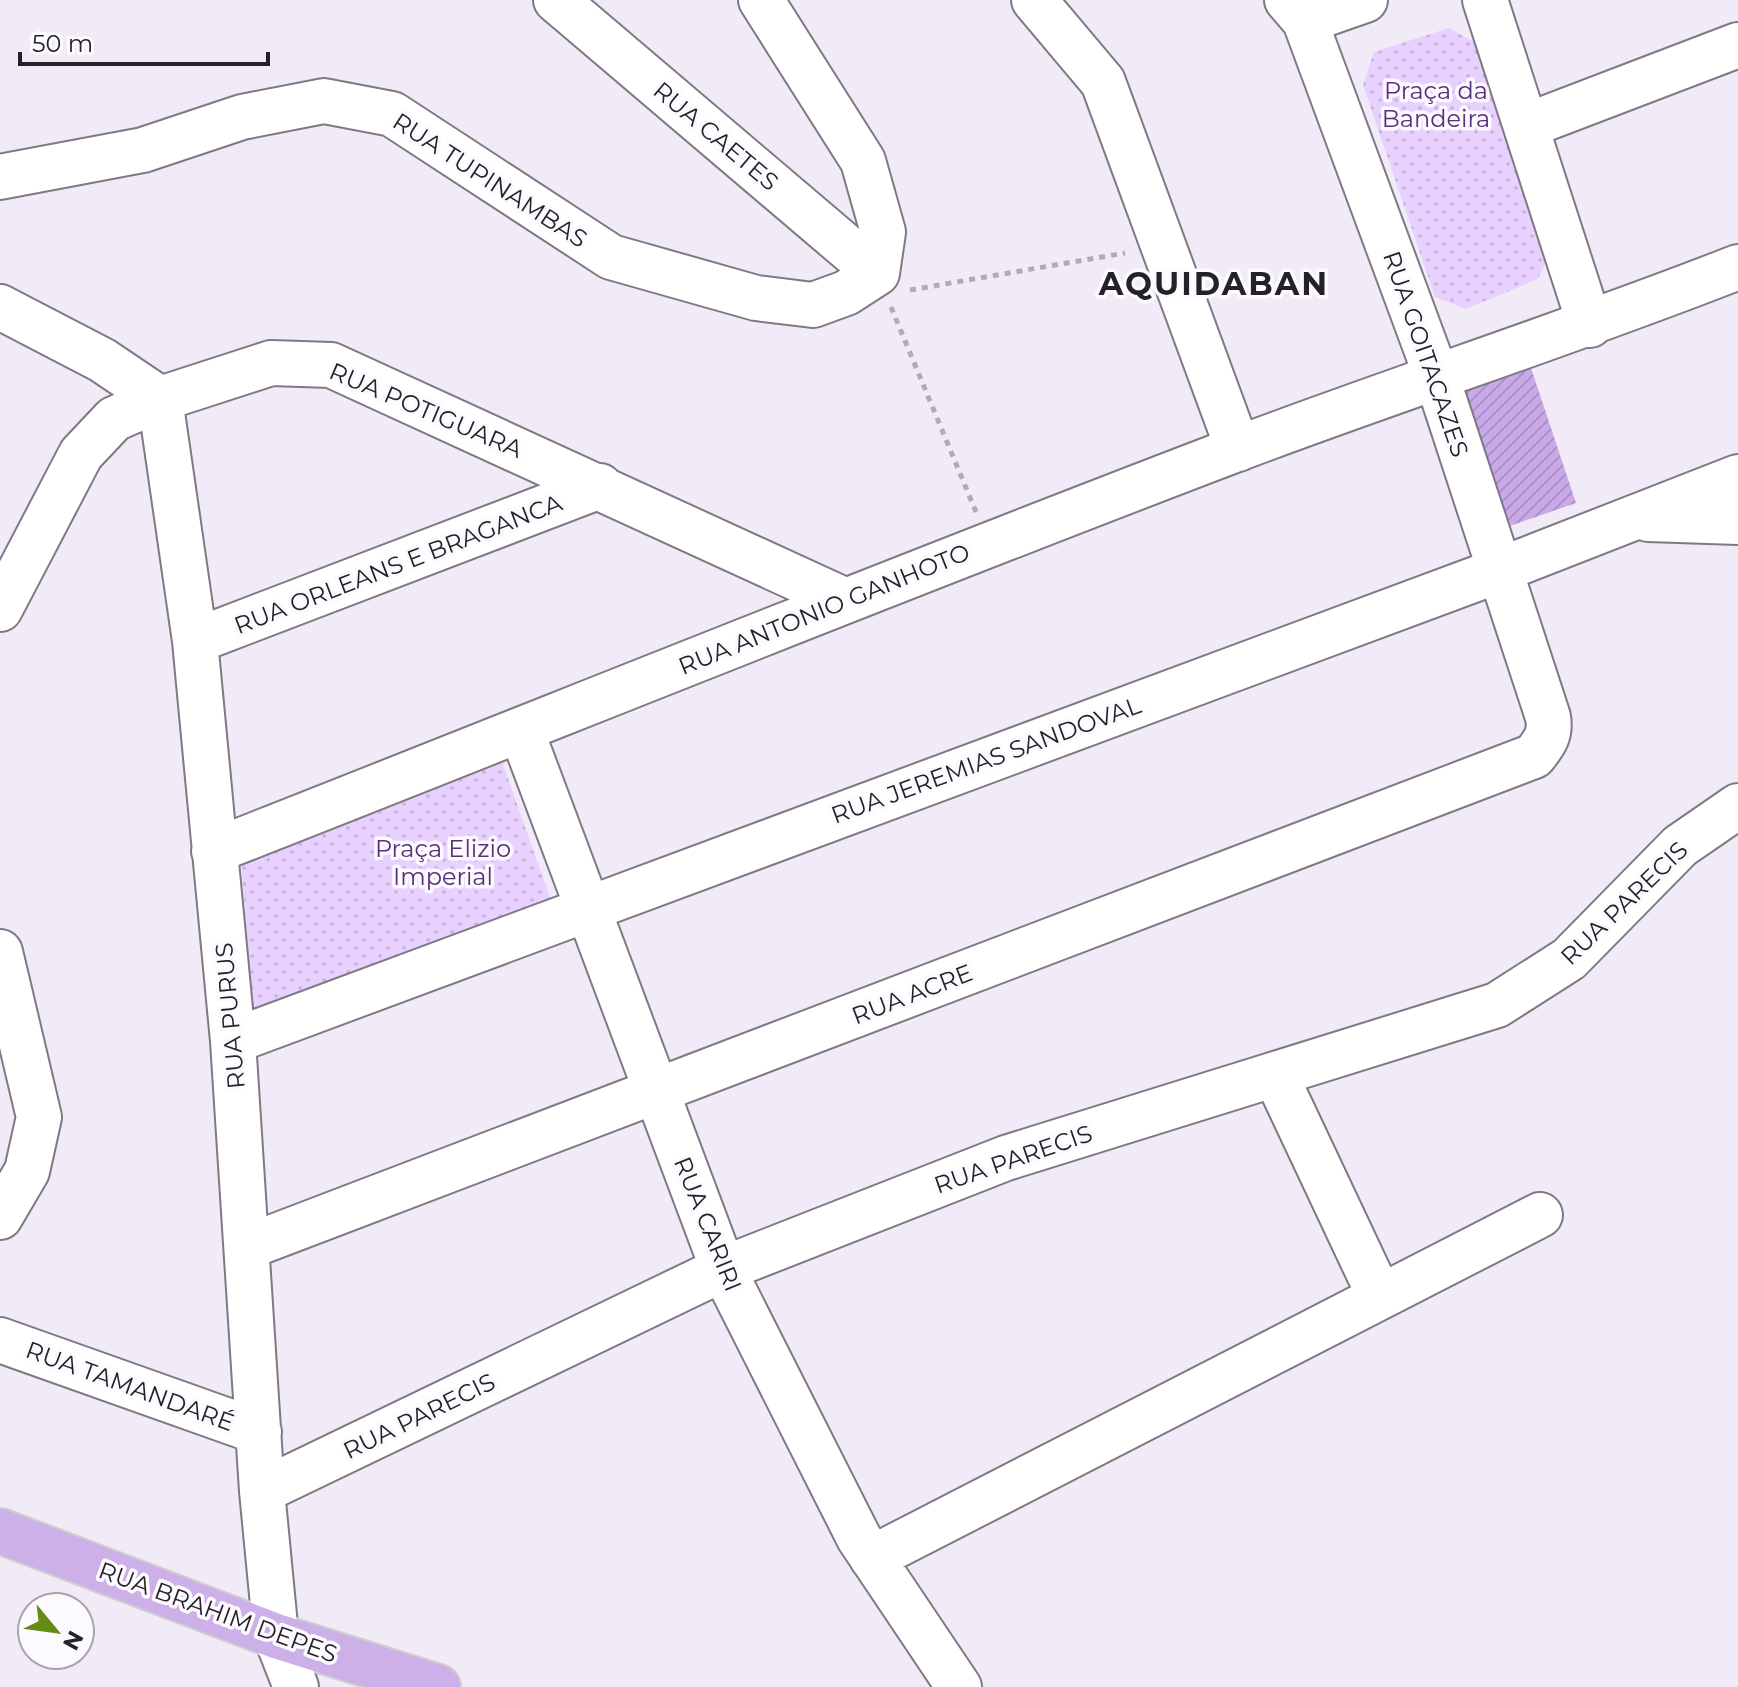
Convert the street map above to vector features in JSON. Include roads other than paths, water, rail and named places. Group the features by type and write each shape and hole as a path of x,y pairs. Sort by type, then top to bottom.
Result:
{"main road":[{"name":"RUA BRAHIM DEPES","path":"0,1531 276,1636 438,1687"}],"street":[{"name":"RUA CAETES","path":"556,0 881,283"},
{"path":"761,0 863,161 883,232 881,283"},
{"path":"1034,0 1103,82 1238,449"},
{"path":"1296,10 1365,0"},
{"path":"1485,0 1590,325"},
{"name":"RUA GOITACAZES","path":"1296,10 1436,375 1548,717"},
{"path":"1526,126 1738,45"},
{"name":"RUA TUPINAMBAS","path":"0,177 143,150 242,117 324,101 392,114 611,257 756,298 813,305 881,283"},
{"path":"1436,375 1590,325 1738,267"},
{"path":"0,307 102,360 160,399"},
{"name":"RUA POTIGUARA","path":"0,609 81,454 114,419 160,399 271,363 331,365 844,600"},
{"name":"RUA ANTONIO GANHOTO","path":"214,851 844,600 1436,375"},
{"name":"RUA PURUS","path":"160,399 195,641 233,1041 262,1491 276,1636 296,1687"},
{"name":"RUA JEREMIAS SANDOVAL","path":"233,1041 589,906 1500,570 1625,518 1738,477"},
{"name":"RUA ORLEANS E BRAGANCA","path":"195,641 600,486"},
{"path":"1625,518 1738,522"},
{"name":"RUA ACRE","path":"247,1247 1534,756 1550,731 1548,717"},
{"name":"RUA CARIRI","path":"521,730 723,1269 872,1558 959,1687"},
{"name":"RUA PARECIS","path":"262,1491 723,1269 1006,1158 1497,1005 1569,959 1680,846 1738,806"},
{"path":"0,952 39,1117 27,1171 0,1217"},
{"path":"1275,1074 1380,1297"},
{"path":"872,1558 1540,1215"},
{"name":"RUA TAMANDARÉ","path":"0,1340 259,1432"}],"district":[{"name":"AQUIDABAN","path":"1214,283"}],"park label":[{"name":"Praça da Bandeira","path":"1436,104"},
{"name":"Praça Elizio Imperial","path":"443,862"}]}
